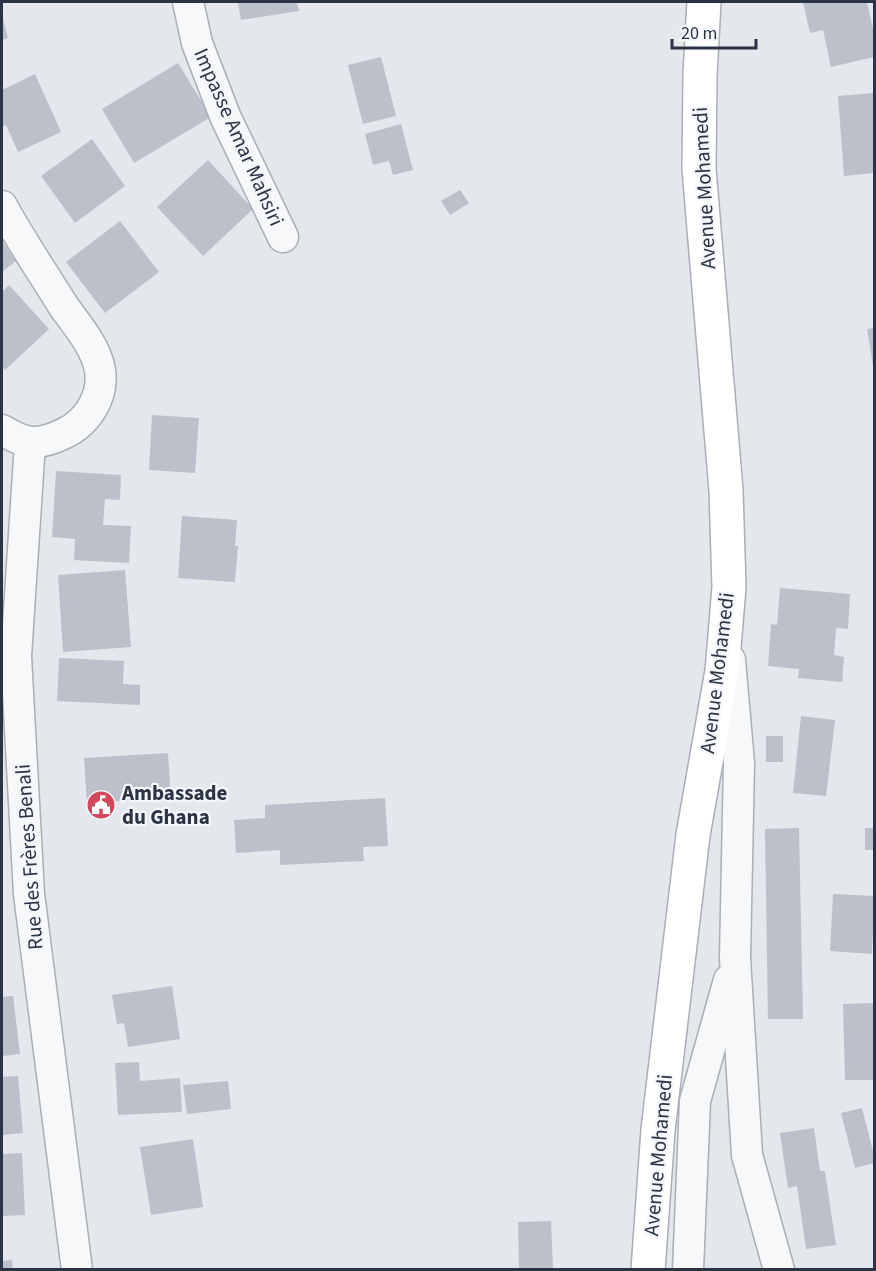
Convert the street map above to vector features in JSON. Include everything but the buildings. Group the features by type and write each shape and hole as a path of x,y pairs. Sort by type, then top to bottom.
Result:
{"main road":[{"name":"Avenue Mohamedi","path":"648,1269 658,1130 670,1023 693,835 722,671 729,587 726,490 699,169 700,75 704,2"}],"street":[{"name":"Impasse Amar Mahsiri","path":"188,2 197,43 225,116 283,237"},
{"path":"2,206 16,233 90,345 99,369 100,391 86,417 72,429 48,441 30,443 16,439 2,430"},
{"name":"Rue des Frères Benali","path":"30,443 9,656 28,894 77,1269"},
{"path":"727,617 739,763 735,958 747,1155 779,1269"},
{"path":"688,1269 695,1101 735,958"}],"place":[{"name":"Ambassade du Ghana","path":"101,805"}]}
